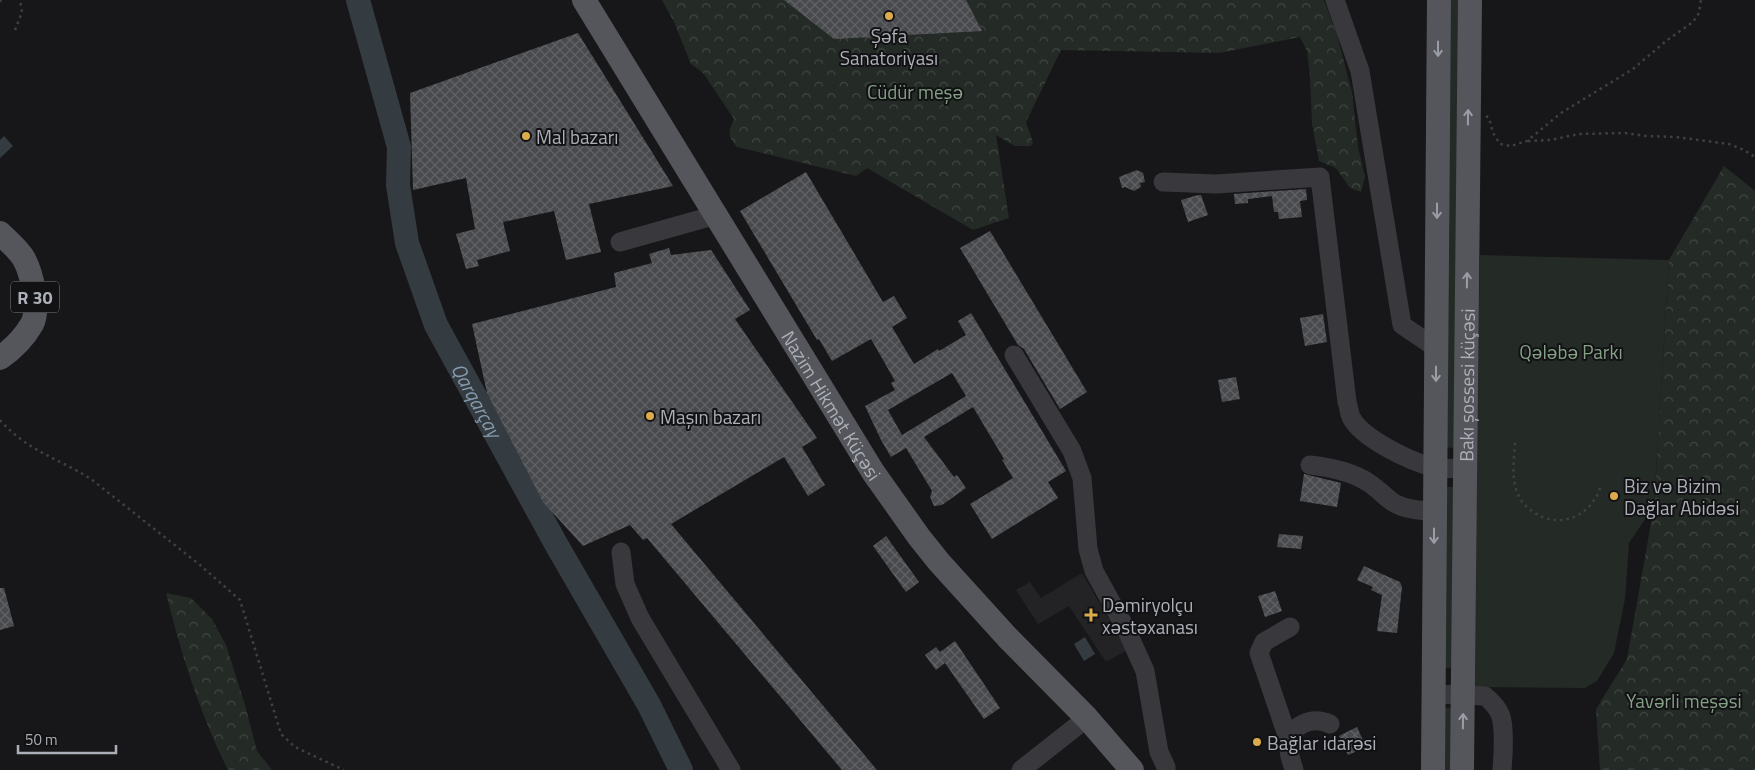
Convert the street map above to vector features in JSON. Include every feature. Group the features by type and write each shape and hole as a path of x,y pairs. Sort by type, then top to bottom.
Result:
{"main road":[{"name":"Nazim Hikmət Küçəsi","path":"584,0 873,472 919,537 1006,637 1088,718 1132,770"},
{"name":"Bakı şossesi küçəsi","path":"1433,770 1439,0"},
{"name":"Bakı şossesi küçəsi","path":"1462,770 1470,0"},
{"name":"R 30","path":"0,234 24,258 31,274 35,295 33,322 14,348 0,358"}],"street":[{"path":"1335,0 1360,72 1402,325 1436,348"},
{"path":"1163,182 1216,184 1320,177 1351,418 1361,429 1398,454 1435,468 1464,468"},
{"path":"620,242 716,215"},
{"path":"1014,355 1072,451 1082,478 1088,549 1094,571 1127,631 1145,671 1159,752 1166,770"},
{"path":"1310,465 1321,466 1358,477 1369,483 1392,502 1409,509 1435,512"},
{"path":"620,552 625,584 640,618 731,770"},
{"path":"1290,627 1264,642 1259,653 1289,741 1290,756 1294,770"},
{"path":"1433,694 1485,696 1501,715 1502,770"},
{"path":"1021,770 1088,718"},
{"path":"1289,741 1296,729 1302,724 1316,720 1330,724"}],"path":[{"path":"15,30 22,12 20,0"},
{"path":"1527,141 1561,112 1633,69 1693,22 1699,13 1701,0"},
{"path":"1468,103 1489,118 1493,133 1500,144 1511,146 1527,141 1550,140 1579,134 1626,133 1698,139 1729,144 1755,157"},
{"path":"0,420 30,447 74,468 91,479 200,565 240,600 281,734 295,747 344,770"},
{"path":"1515,443 1513,478 1520,500 1542,517 1550,520 1572,518 1583,513 1596,500 1600,488"}],"shaded area":[{"path":"4,136 13,146 0,158 0,140"},
{"name":"Dəmiryolçu xəstəxanası","path":"1082,573 1127,650 1106,662 1069,606 1038,624 1016,590 1030,582 1041,598"},
{"path":"1085,637 1095,654 1084,661 1074,644"}],"green space":[{"name":"Cüdür meşə","path":"662,0 1324,0 1337,35 1352,92 1358,147 1365,177 1361,192 1350,188 1336,168 1319,161 1312,124 1307,51 1300,37 1219,53 1061,50 1026,122 1033,142 1031,146 1015,146 996,135 1009,218 973,230 867,168 856,176 737,147 731,139 730,133 734,119 703,73 691,64 674,22"},
{"path":"1447,0 1459,0 1454,448 1442,447"},
{"name":"Yavərli meşəsi","path":"1724,166 1755,191 1755,770 1600,770 1596,709 1627,659 1654,506 1669,260"},
{"name":"Qələbə Parkı","path":"1480,255 1669,260 1654,506 1629,543 1625,599 1614,653 1597,681 1585,688 1471,687"},
{"path":"1443,487 1455,487 1452,668 1441,668"},
{"path":"166,593 191,598 212,619 226,645 257,751 272,770 228,770 192,683"},
{"path":"1442,708 1452,708 1452,770 1441,770"}],"building":[{"name":"Şəfa Sanatoriyası","path":"784,0 966,0 982,31 834,39"},
{"name":"Mal bazarı","path":"578,33 673,186 589,204 601,252 566,260 554,211 503,222 510,251 477,260 479,266 466,269 456,234 475,229 466,178 413,190 410,93"},
{"path":"1137,170 1143,173 1145,182 1140,183 1141,187 1134,191 1125,187 1122,188 1119,177"},
{"path":"806,172 883,302 894,296 907,318 892,327 914,364 966,335 958,321 971,313 1066,471 1048,482 1058,498 992,539 970,504 1013,478 973,407 924,437 954,477 957,475 966,488 942,505 934,506 930,497 932,491 906,448 891,457 865,406 895,390 891,383 895,381 871,339 832,361 819,339 817,340 740,211","holes":["952,373 966,396 902,435 888,410"]},
{"path":"1306,189 1307,200 1300,201 1302,217 1279,219 1278,212 1274,212 1272,196 1248,199 1248,203 1235,204 1234,194"},
{"path":"1201,195 1208,215 1188,222 1181,200"},
{"path":"990,231 1087,392 1060,409 1024,349 1018,345 960,248"},
{"name":"Maşın bazarı","path":"669,248 671,255 711,250 750,310 735,319 817,438 802,447 825,485 808,496 784,457 671,524 877,770 842,770 647,538 643,540 630,525 583,546 543,502 487,393 472,324 616,287 614,273 652,263 649,254"},
{"path":"1323,314 1327,342 1305,346 1300,318"},
{"path":"1236,377 1240,399 1222,402 1218,380"},
{"path":"1304,474 1341,483 1337,507 1300,501"},
{"path":"1279,534 1303,536 1301,549 1277,547"},
{"path":"886,536 919,582 906,592 873,546"},
{"path":"1364,566 1400,582 1402,587 1397,633 1377,631 1382,595 1371,590 1373,587 1357,580"},
{"path":"0,588 4,588 14,626 0,630"},
{"path":"1275,591 1282,611 1265,617 1258,596"},
{"path":"955,641 1000,708 984,719 945,663 936,670 925,655 936,647 940,652"},
{"path":"1357,727 1366,747 1348,755 1339,736"}],"waterway":[{"name":"Qarqarçay","path":"358,0 399,147 398,185 407,243 436,325 556,544 649,705 681,770"}],"place":[{"name":"Şəfa Sanatoriyası","path":"889,16"},
{"name":"Mal bazarı","path":"526,136"},
{"name":"Maşın bazarı","path":"650,416"},
{"name":"Biz və Bizim Dağlar Abidəsi","path":"1614,496"},
{"name":"Dəmiryolçu xəstəxanası","path":"1091,615"},
{"name":"Bağlar idarəsi","path":"1257,742"}]}
